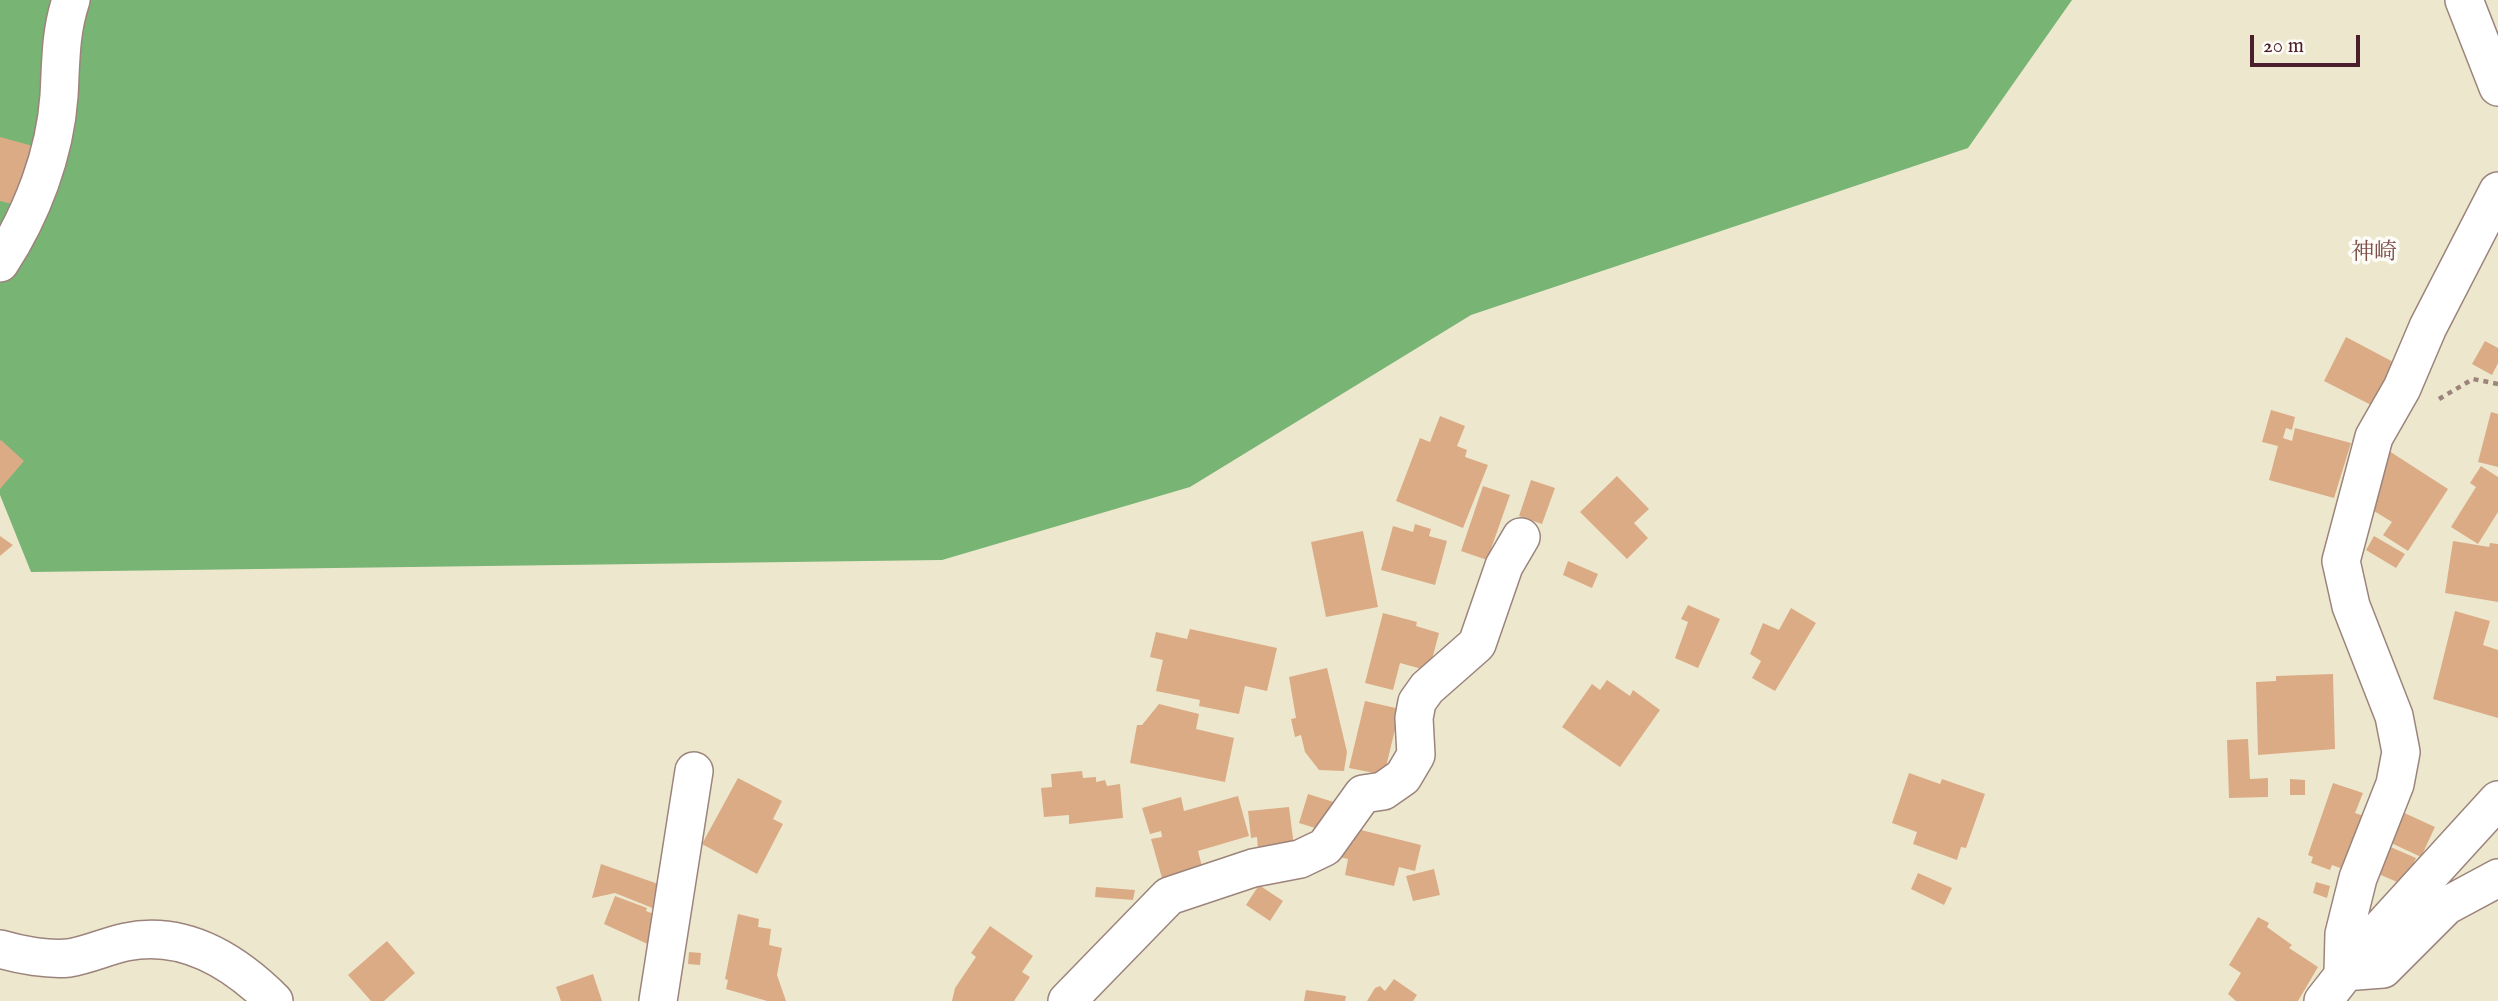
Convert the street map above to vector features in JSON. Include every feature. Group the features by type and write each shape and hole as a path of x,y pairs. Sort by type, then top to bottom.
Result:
{"street":[{"path":"0,263 15,239 45,169 59,98 60,44 71,0"},
{"path":"2464,0 2498,87"},
{"path":"2333,987 2358,877 2395,784 2401,752 2394,716 2351,606 2342,561 2374,437 2402,388 2428,327 2498,191"},
{"path":"1067,1001 1169,896 1253,868 1300,859 1325,847 1363,794 1383,791 1403,777 1416,755 1413,718 1417,702 1427,688 1478,644 1504,566 1521,537"},
{"path":"658,1001 694,771"},
{"path":"2333,987 2498,800"},
{"path":"2333,987 2384,969 2446,906 2498,878"},
{"path":"0,950 16,954 69,958 130,941 188,943 245,973 274,1001"}],"green space":[{"path":"0,0 2072,0 1968,148 1471,315 1190,487 942,560 31,572 0,495"}],"building":[{"path":"0,137 33,146 16,205 0,201"},
{"path":"2346,337 2399,365 2377,408 2324,381"},
{"path":"2485,341 2498,348 2498,363 2492,375 2472,364"},
{"path":"2271,410 2295,417 2292,430 2286,428 2283,438 2292,441 2295,428 2351,443 2334,498 2269,480 2278,446 2262,442"},
{"path":"2491,412 2498,414 2498,467 2478,462"},
{"path":"1440,416 1465,426 1457,446 1467,450 1465,457 1488,465 1463,528 1396,501 1420,438 1430,442"},
{"path":"0,441 24,461 0,489"},
{"path":"2386,449 2448,489 2408,551 2383,535 2392,522 2366,506"},
{"path":"2481,466 2498,477 2498,512 2478,544 2451,527 2476,487 2470,483"},
{"path":"1617,476 1649,509 1634,523 1648,538 1627,559 1580,512"},
{"path":"1531,480 1555,488 1542,524 1519,516"},
{"path":"1483,486 1510,495 1487,560 1461,551"},
{"path":"1415,524 1431,529 1429,536 1447,541 1435,585 1381,570 1393,526 1413,532"},
{"path":"1363,531 1378,607 1326,617 1311,542"},
{"path":"0,536 13,545 0,556"},
{"path":"2374,536 2405,554 2396,568 2366,550"},
{"path":"2453,541 2489,547 2490,543 2498,544 2498,602 2445,593"},
{"path":"1568,561 1598,574 1592,588 1563,575"},
{"path":"1688,605 1720,619 1698,668 1675,658 1688,622 1681,619"},
{"path":"1791,608 1816,623 1775,691 1752,678 1761,661 1750,654 1763,623 1779,630"},
{"path":"2455,611 2490,621 2483,645 2498,650 2498,718 2433,699"},
{"path":"1383,613 1417,622 1416,626 1439,633 1429,671 1400,663 1393,690 1365,683"},
{"path":"1190,629 1277,648 1267,691 1245,686 1239,714 1199,706 1200,700 1156,691 1163,660 1150,657 1156,632 1187,639"},
{"path":"1327,668 1347,752 1344,771 1319,770 1305,752 1301,735 1295,737 1291,719 1296,718 1289,677"},
{"path":"2333,674 2335,749 2258,755 2256,682 2276,681 2276,676"},
{"path":"1607,680 1630,696 1633,690 1660,710 1620,767 1562,727 1592,684 1600,690"},
{"path":"1365,701 1400,709 1384,775 1349,768"},
{"path":"1159,704 1199,714 1196,729 1234,738 1225,782 1130,763 1137,725 1142,725"},
{"path":"2248,739 2250,779 2268,778 2268,797 2229,798 2227,740"},
{"path":"1082,771 1083,778 1096,777 1096,782 1105,780 1107,786 1120,784 1123,818 1069,824 1069,815 1044,817 1041,788 1052,787 1051,774"},
{"path":"1909,773 1940,784 1942,779 1985,794 1966,848 1961,847 1957,860 1913,844 1917,832 1892,823"},
{"path":"738,778 782,801 773,819 783,824 757,874 702,844"},
{"path":"2290,779 2305,780 2305,795 2290,795"},
{"path":"2333,783 2363,793 2355,813 2367,817 2348,871 2332,865 2330,870 2311,863 2313,857 2308,855"},
{"path":"1308,794 1337,803 1328,832 1299,823"},
{"path":"1238,796 1249,836 1198,851 1204,874 1164,885 1151,839 1162,837 1161,831 1150,834 1142,808 1181,797 1184,811"},
{"path":"1289,807 1294,846 1258,850 1257,837 1251,838 1248,811"},
{"path":"2400,811 2435,827 2421,857 2387,841"},
{"path":"1357,829 1421,845 1415,871 1399,867 1394,886 1345,875 1348,859 1335,856 1345,841 1353,843"},
{"path":"2386,845 2416,858 2404,885 2374,872"},
{"path":"601,864 664,886 655,909 615,893 592,898"},
{"path":"1434,869 1440,895 1413,901 1406,876"},
{"path":"1918,873 1952,888 1944,905 1911,889"},
{"path":"2316,882 2330,886 2327,898 2313,893"},
{"path":"1259,885 1283,901 1270,921 1246,905"},
{"path":"1096,887 1135,890 1133,900 1095,897"},
{"path":"615,896 647,908 646,911 659,916 652,946 604,924"},
{"path":"738,914 759,919 758,927 771,929 769,945 782,948 777,975 786,1001 767,1001 726,989 728,980 725,979"},
{"path":"2258,917 2269,923 2267,927 2292,945 2289,948 2318,967 2298,1001 2236,1001 2228,994 2241,973 2229,965"},
{"path":"990,926 1033,956 1022,972 1030,977 1014,1001 952,1001 955,988 976,957 971,953"},
{"path":"387,941 415,973 384,1001 371,1001 348,975"},
{"path":"689,952 701,953 700,965 688,964"},
{"path":"593,974 602,1001 561,1001 556,987"},
{"path":"1394,979 1417,995 1413,1001 1367,1001 1375,988 1380,986 1385,991"},
{"path":"1306,990 1346,996 1345,1001 1304,1001"}],"district":[{"name":"神崎","path":"2374,254"}]}
